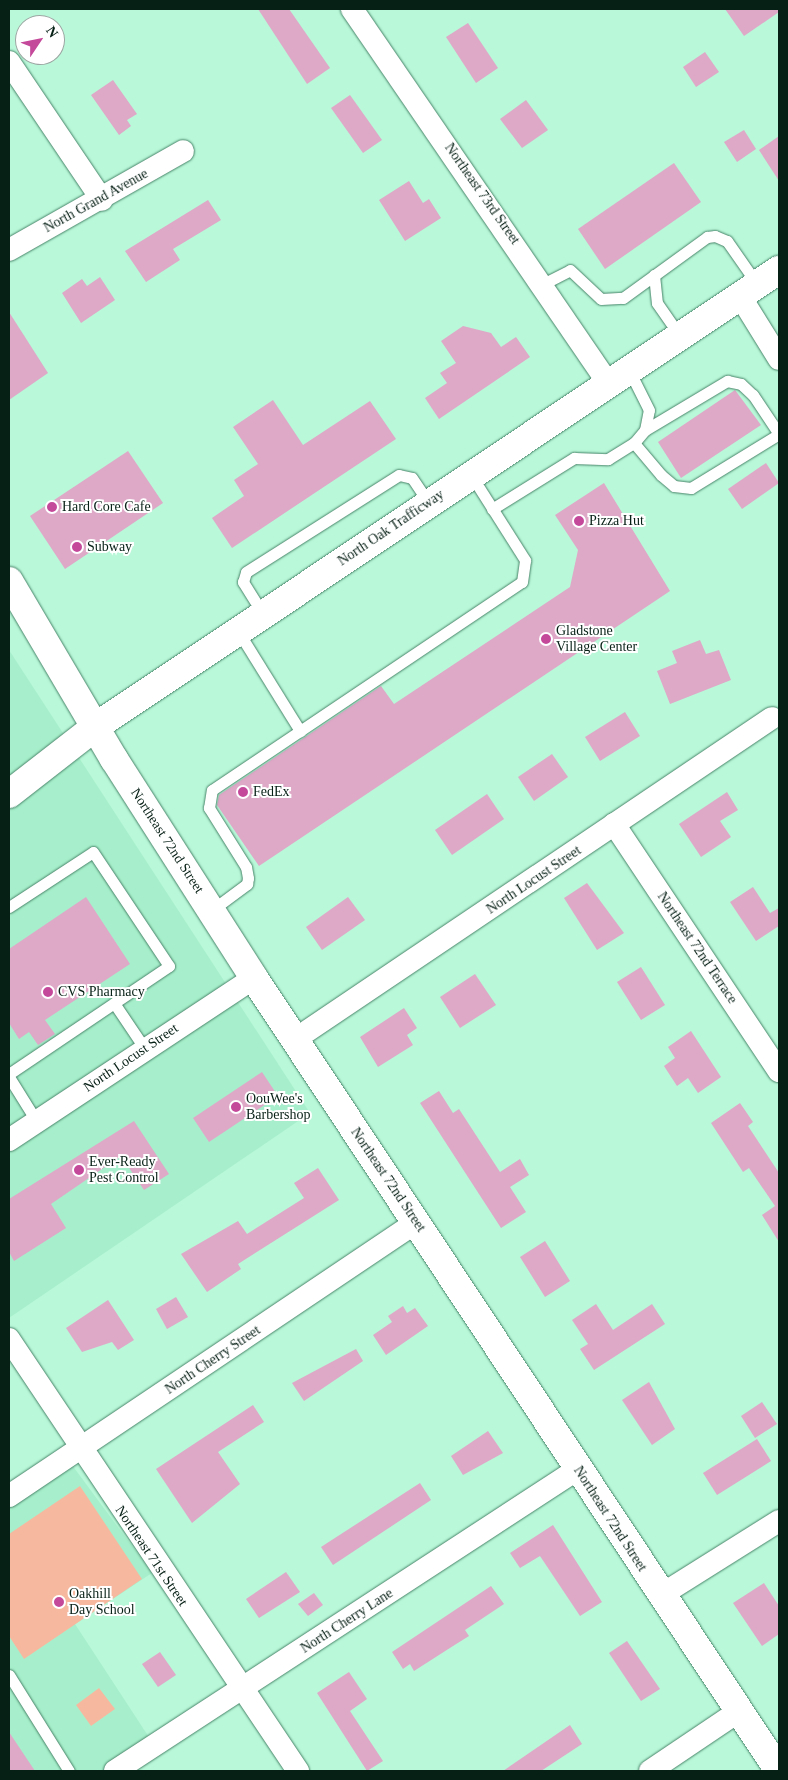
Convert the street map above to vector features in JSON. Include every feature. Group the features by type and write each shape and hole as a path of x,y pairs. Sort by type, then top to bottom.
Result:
{"main road":[{"name":"North Oak Trafficway","path":"9,794 95,727 618,376 759,284"},
{"name":"Northeast 72nd Street","path":"9,581 95,727 294,1040 660,1595 779,1771"}],"street":[{"name":"Northeast 73rd Street","path":"352,9 543,284 618,376"},
{"path":"9,62 102,200"},
{"name":"North Grand Avenue","path":"9,250 102,200 183,151"},
{"path":"759,284 779,359"},
{"name":"North Locust Street","path":"294,1040 772,718"},
{"name":"Northeast 72nd Terrace","path":"614,824 779,1071"},
{"name":"North Locust Street","path":"9,1140 254,978"},
{"name":"North Cherry Street","path":"9,1496 416,1223"},
{"name":"Northeast 71st Street","path":"9,1339 241,1691 298,1771"},
{"name":"North Cherry Lane","path":"115,1771 241,1691 578,1469"},
{"path":"660,1595 779,1521"},
{"path":"650,1771 739,1711"}],"lane":[{"path":"543,284 570,270 601,299 609,301 623,298 708,236 715,236 727,241 759,284"},
{"path":"654,275 657,303 680,336"},
{"path":"618,376 649,410 645,430"},
{"path":"492,509 574,458 608,459 634,442 645,430 727,381 742,384 753,395 779,434 691,488 674,486 661,475 634,442"},
{"path":"263,614 243,582 246,572 398,475 412,478 429,503"},
{"path":"212,910 247,884 248,878 246,867 209,808 212,790 522,582 525,560 470,475"},
{"path":"238,631 300,731"},
{"path":"9,907 94,852 168,966 9,1076 37,1122"},
{"path":"114,1003 145,1049"},
{"path":"9,1675 69,1771"}],"shaded area":[{"path":"9,650 310,1113 9,1318"},
{"name":"Oakhill Day School","path":"72,1465 152,1573 75,1624 158,1751 128,1771 9,1771 9,1508"},
{"path":"80,1486 142,1579 24,1659 9,1636 9,1534"},
{"path":"99,1688 115,1709 91,1726 76,1705"}],"building":[{"path":"258,9 289,9 330,68 307,84"},
{"path":"725,9 779,9 779,12 744,36"},
{"path":"468,23 498,68 476,83 446,37"},
{"path":"705,52 719,72 696,87 683,67"},
{"path":"113,80 137,114 127,120 131,126 119,135 91,95"},
{"path":"350,95 382,140 363,153 331,108"},
{"path":"526,100 548,130 522,148 500,119"},
{"path":"744,130 756,149 737,162 724,142"},
{"path":"779,136 779,181 759,150"},
{"path":"674,163 701,202 605,269 578,229"},
{"path":"409,181 423,203 429,199 441,218 405,241 379,200"},
{"path":"208,200 221,220 173,249 180,260 146,282 125,251"},
{"path":"100,277 115,300 81,323 62,293 82,279 87,286"},
{"path":"9,312 48,373 9,400"},
{"path":"463,326 491,333 501,347 516,337 530,357 439,419 425,398 447,383 440,373 456,363 441,341"},
{"path":"735,390 761,425 681,478 658,442"},
{"path":"273,400 303,445 370,401 396,439 232,548 212,518 244,496 234,480 258,464 233,427"},
{"path":"128,451 163,503 65,569 30,516"},
{"path":"766,463 779,483 742,509 728,489"},
{"name":"Gladstone Village Center","path":"604,483 670,591 259,866 217,805 219,795 381,686 394,704 570,587 578,550 555,515"},
{"path":"700,640 706,654 719,650 731,680 670,704 657,671 677,663 672,651"},
{"path":"625,712 640,736 600,761 585,737"},
{"path":"552,754 568,777 534,801 518,777"},
{"path":"727,792 738,810 720,821 731,837 701,857 679,824"},
{"path":"487,794 504,819 452,855 435,830"},
{"path":"587,883 624,933 597,950 564,898"},
{"path":"753,887 770,913 779,908 779,926 756,941 730,902"},
{"name":"CVS Pharmacy","path":"86,897 130,964 45,1020 55,1034 38,1045 29,1032 19,1039 9,1023 9,949"},
{"path":"348,897 365,920 322,950 306,927"},
{"path":"641,967 665,1005 641,1020 617,982"},
{"path":"475,974 496,1005 460,1028 440,997"},
{"path":"404,1008 417,1028 407,1035 413,1045 378,1067 360,1037"},
{"path":"691,1031 721,1077 698,1093 688,1078 677,1086 664,1066 675,1058 668,1047"},
{"name":"OouWee's Barbershop","path":"262,1072 278,1096 209,1142 193,1118"},
{"path":"439,1091 453,1113 459,1109 500,1172 520,1159 529,1175 510,1187 526,1212 501,1228 420,1103"},
{"path":"740,1103 753,1122 748,1126 779,1173 779,1242 762,1215 775,1206 749,1168 743,1172 711,1123"},
{"path":"134,1121 169,1174 144,1190 121,1156 51,1204 66,1228 14,1261 9,1252 9,1199"},
{"path":"318,1168 339,1200 238,1264 241,1269 207,1292 181,1254 238,1221 247,1234 304,1198 294,1183"},
{"path":"545,1241 570,1281 545,1297 520,1257"},
{"path":"176,1297 188,1317 167,1329 156,1309"},
{"path":"108,1300 134,1340 118,1350 112,1342 82,1352 66,1328"},
{"path":"596,1304 613,1330 652,1304 665,1324 594,1370 580,1349 588,1344 572,1320"},
{"path":"403,1306 407,1313 415,1308 428,1326 386,1355 373,1335 392,1322 388,1316"},
{"path":"356,1349 363,1361 304,1401 292,1383"},
{"path":"649,1382 675,1429 652,1445 622,1400"},
{"path":"762,1402 777,1424 755,1438 741,1416"},
{"path":"253,1405 264,1422 218,1452 240,1484 192,1523 156,1469"},
{"path":"488,1431 503,1453 463,1475 451,1456"},
{"path":"757,1439 771,1461 717,1495 703,1473"},
{"path":"420,1483 431,1500 333,1565 321,1547"},
{"path":"553,1525 602,1602 580,1616 540,1556 520,1568 510,1553"},
{"path":"286,1572 300,1592 259,1618 246,1599"},
{"path":"764,1583 779,1606 779,1634 762,1646 733,1603"},
{"path":"491,1586 504,1604 465,1630 469,1636 414,1671 410,1664 403,1669 392,1652"},
{"path":"314,1593 323,1605 308,1616 298,1604"},
{"path":"627,1641 660,1689 641,1701 609,1653"},
{"path":"160,1652 176,1675 158,1687 142,1664"},
{"path":"349,1672 367,1699 350,1711 383,1761 367,1771 317,1693"},
{"path":"570,1725 582,1744 541,1771 503,1771"},
{"path":"9,1732 35,1771 9,1771"}],"place":[{"name":"Hard Core Cafe","path":"52,507"},
{"name":"Pizza Hut","path":"579,521"},
{"name":"Subway","path":"77,547"},
{"name":"Gladstone Village Center","path":"546,639"},
{"name":"FedEx","path":"243,792"},
{"name":"CVS Pharmacy","path":"48,992"},
{"name":"OouWee's Barbershop","path":"236,1107"},
{"name":"Ever-Ready Pest Control","path":"79,1170"},
{"name":"Oakhill Day School","path":"59,1602"}]}
